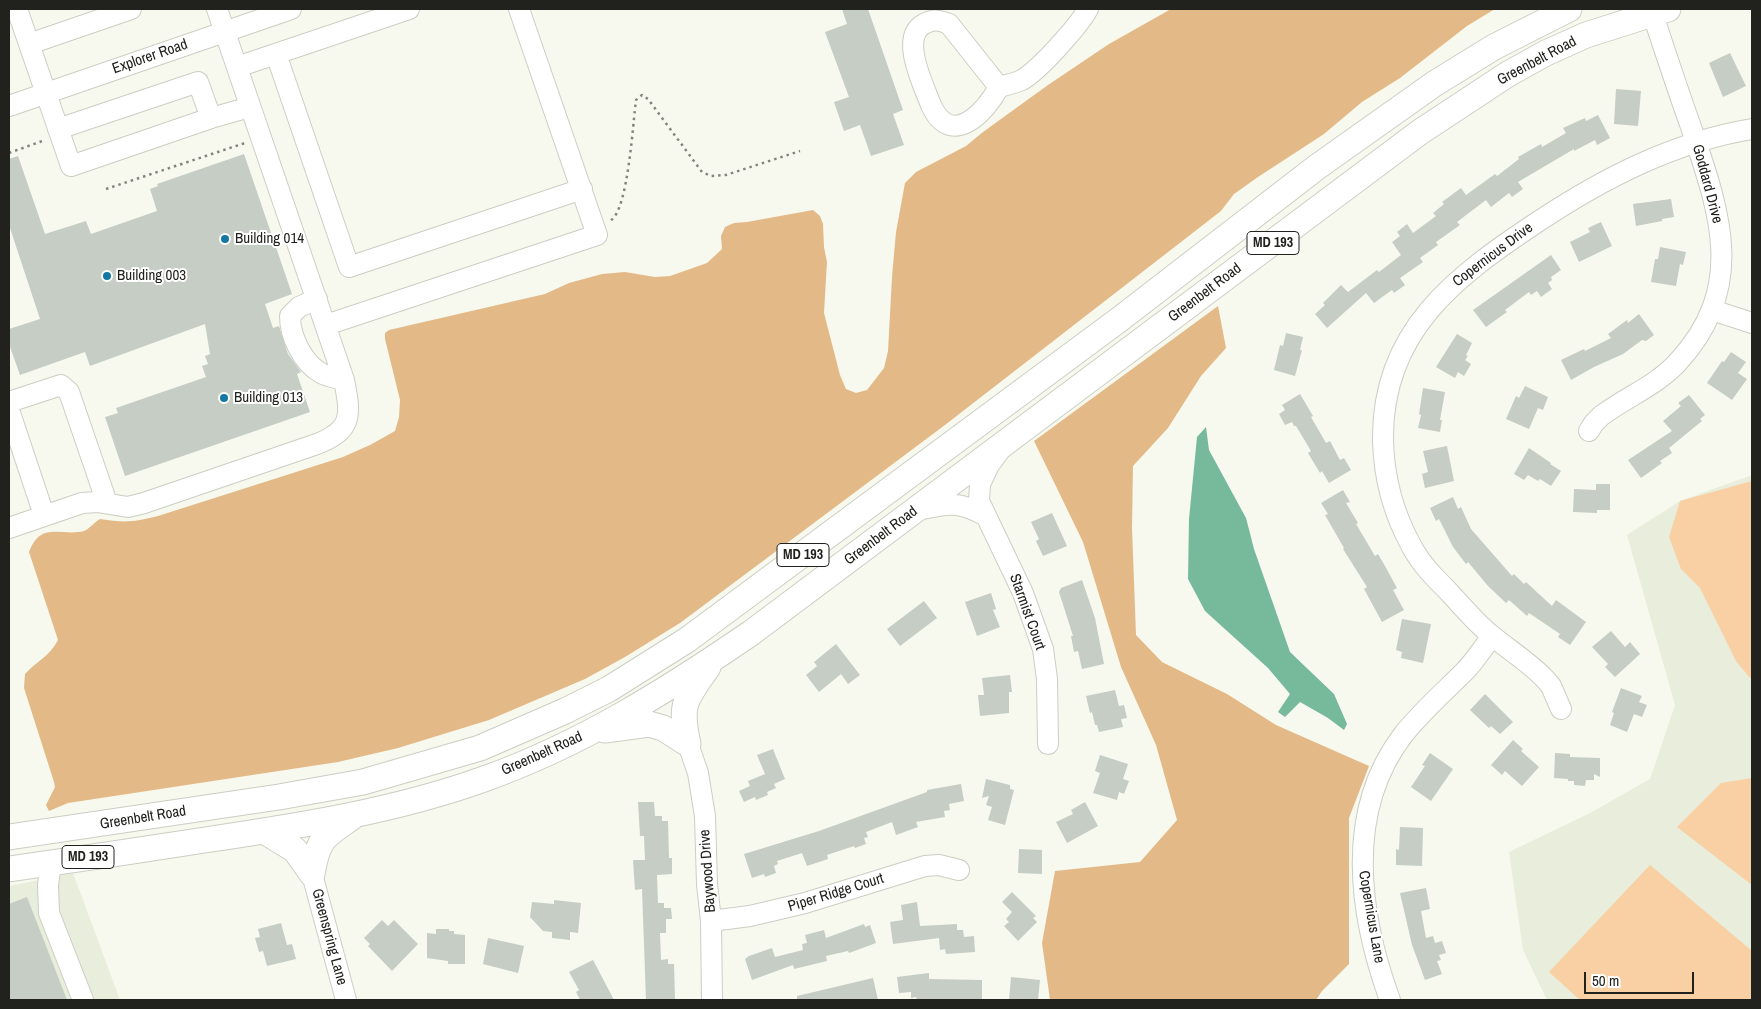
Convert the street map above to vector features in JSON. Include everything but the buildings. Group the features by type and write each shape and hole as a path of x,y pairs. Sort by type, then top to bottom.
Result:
{"main road":[{"path":"1494,47 1527,9"},
{"name":"Greenbelt Road","path":"9,837 279,797 363,782 480,748 565,711 641,670 687,640 1128,313 1318,167 1434,84 1494,47 1569,9"},
{"name":"Greenbelt Road","path":"9,869 264,831 356,814 416,800 487,779 553,751 619,718 757,629 1420,132 1508,74 1546,54 1586,35 1657,10"},
{"path":"869,505 889,530"},
{"path":"688,744 683,721 684,704 713,659"},
{"path":"593,731 649,724 663,728 688,744"},
{"path":"312,874 315,854 323,839 356,814"},
{"path":"264,831 295,850 312,874"}],"street":[{"path":"17,9 46,93 55,134 71,166 211,118 250,107"},
{"path":"29,44 131,9"},
{"path":"9,528 82,503 97,502 128,507 144,503 333,438 344,429 348,399 344,380 217,9"},
{"name":"Explorer Road","path":"9,106 291,9"},
{"path":"237,67 408,9"},
{"path":"326,325 603,228 582,189 519,9"},
{"path":"999,87 949,24 941,20 934,20 918,27 913,36 913,52 931,106 935,114 943,122 954,126 971,122 985,109 999,87 1020,81 1033,73 1050,56 1088,9"},
{"name":"Goddard Drive","path":"1590,431 1594,423 1601,416 1651,386 1678,362 1693,342 1712,310 1720,284 1722,242 1714,201 1657,10"},
{"path":"276,54 349,267 582,189"},
{"path":"55,134 198,82 211,118"},
{"name":"Copernicus Drive","path":"1561,710 1545,679 1475,621 1421,562 1412,547 1394,508 1386,478 1383,433 1384,404 1392,371 1411,335 1436,301 1477,264 1542,220 1595,187 1656,157 1696,142 1752,129"},
{"path":"317,298 299,307 290,316 292,331 308,364 323,375 344,380"},
{"path":"1712,310 1752,323"},
{"path":"9,402 61,385 69,392 107,503"},
{"path":"9,410 44,515"},
{"name":"Starmist Court","path":"1005,443 989,465 980,484 979,501 984,515 1023,592 1043,649 1047,679 1048,744"},
{"path":"916,510 949,504 970,507 984,515"},
{"name":"Copernicus Lane","path":"1390,1000 1382,980 1368,920 1362,881 1363,843 1369,807 1383,768 1403,736 1441,693 1464,672 1492,636"},
{"name":"Baywood Drive","path":"688,744 698,773 703,801 707,884 711,920 712,1000"},
{"path":"52,863 48,885 49,913 83,1000"},
{"name":"Piper Ridge Court","path":"711,920 750,916 805,904 925,866 939,865 959,870"},
{"name":"Greenspring Lane","path":"312,874 346,1000"}],"path":[{"path":"603,228 614,218 624,195 636,100 642,95 648,99 702,172 711,176 726,175 800,151"},
{"path":"9,153 55,134"},
{"path":"106,189 251,141"}],"shaded area":[{"path":"1171,9 1495,9 1467,26 1400,78 1362,102 1324,134 1234,194 1221,211 945,425 680,623 625,657 585,679 489,720 398,748 338,762 68,803 49,811 46,805 55,787 54,782 24,688 25,674 47,655 58,640 29,552 39,536 52,532 84,531 100,519 129,521 158,516 343,457 370,445 395,431 399,417 400,400 385,339 385,333 389,330 545,294 569,283 602,274 625,272 655,277 670,276 707,263 722,249 721,236 725,227 734,223 813,210 820,216 823,224 827,262 824,313 840,375 846,389 856,393 867,390 884,368 888,351 896,232 905,183 916,172 966,146 1048,85 1109,44"},
{"path":"1218,306 1226,348 1201,376 1168,428 1133,466 1132,528 1136,635 1162,662 1227,694 1276,725 1369,766 1349,818 1349,964 1322,991 1316,1000 1050,1000 1042,943 1055,871 1140,862 1177,820 1156,745 1121,667 1083,542 1034,441"},
{"path":"1206,427 1209,450 1246,518 1254,549 1290,652 1334,694 1347,724 1344,730 1328,718 1300,702 1285,717 1278,712 1290,694 1268,668 1205,611 1188,579 1189,519 1197,437"},
{"path":"1752,475 1752,1000 1547,1000 1523,950 1509,852 1590,813 1650,779 1675,705 1627,535 1680,501"},
{"path":"1752,481 1752,677 1750,678 1736,661 1700,588 1681,569 1669,537 1680,501"},
{"path":"1752,778 1752,885 1677,827 1721,783"},
{"path":"1650,865 1752,951 1752,1000 1580,1000 1549,972"},
{"path":"73,873 120,1000 9,1000 9,886"}],"place":[{"name":"Building 014","path":"225,239"},
{"name":"Building 003","path":"107,276"},
{"name":"Building 013","path":"224,398"}]}
